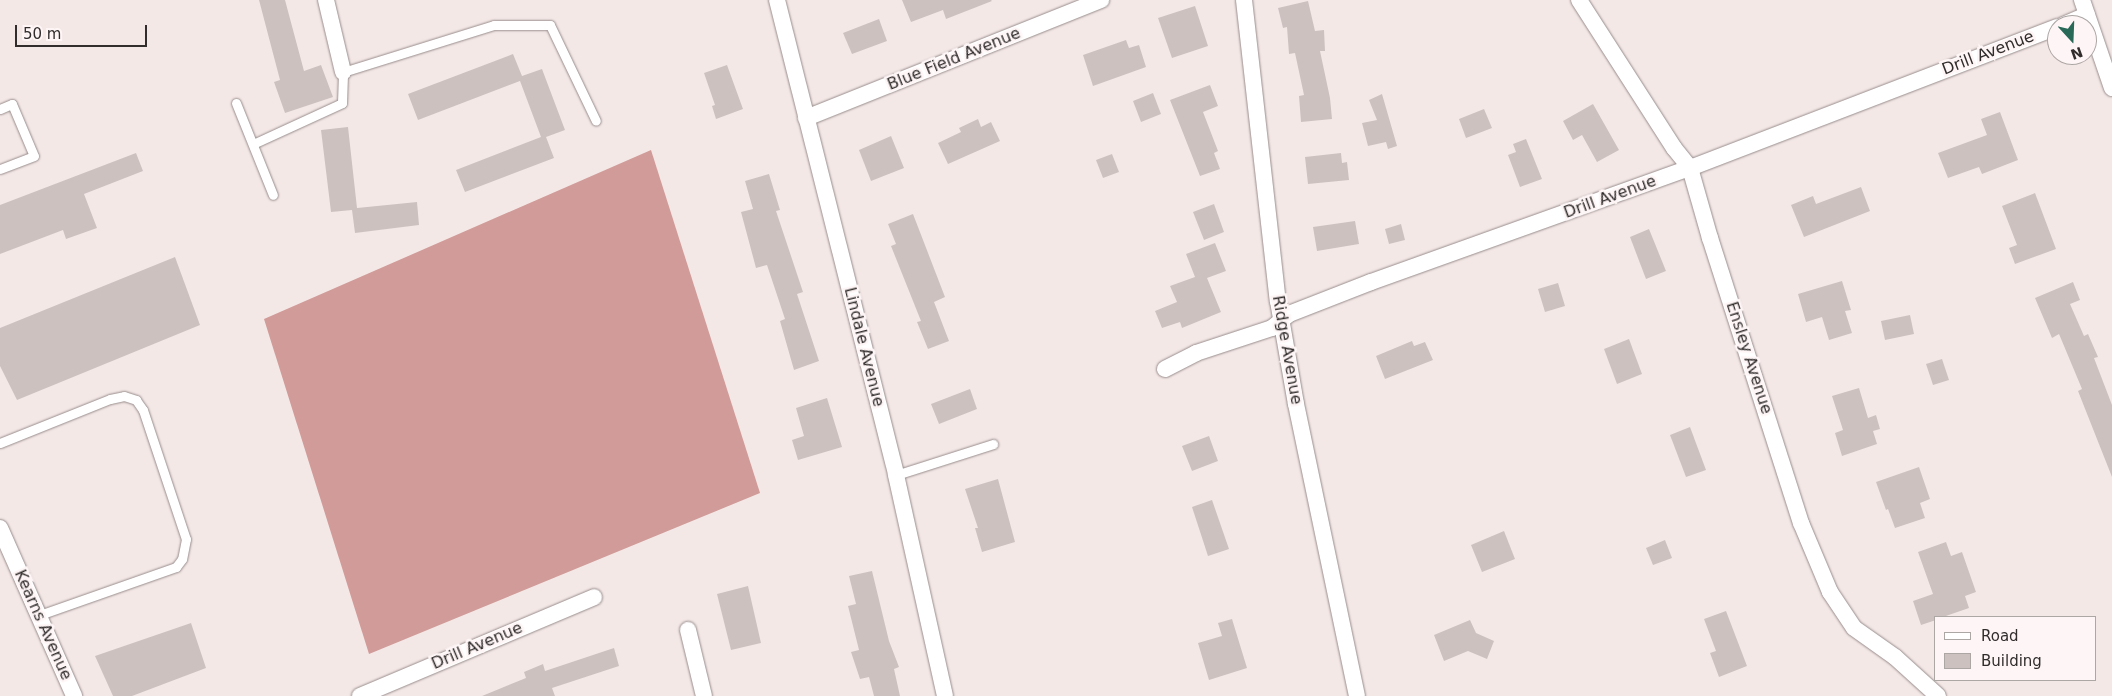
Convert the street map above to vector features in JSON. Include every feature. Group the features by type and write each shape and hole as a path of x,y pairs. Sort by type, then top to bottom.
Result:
{"street":[{"path":"326,0 343,72"},
{"name":"Lindale Avenue","path":"777,0 896,475 945,696"},
{"name":"Blue Field Avenue","path":"806,118 1101,0"},
{"name":"Ridge Avenue","path":"1244,0 1282,320 1296,404 1357,696"},
{"name":"Ensley Avenue","path":"1580,0 1674,148 1690,168 1710,238 1801,522 1818,567 1830,592 1854,628 1895,657 1938,696"},
{"path":"2085,8 2112,88"},
{"name":"Drill Avenue","path":"1165,368 1196,353 1272,328 1289,314 1371,282 1690,168 2047,31"},
{"name":"Kearns Avenue","path":"0,528 40,615 74,696"},
{"name":"Drill Avenue","path":"360,696 594,598"},
{"path":"688,630 704,696"}],"lane":[{"path":"252,144 342,103 343,72 494,25 550,25 596,121"},
{"path":"236,103 273,195"},
{"path":"0,109 12,104 34,156 0,169"},
{"path":"0,443 110,399 124,396 136,400 143,410 186,539 182,559 176,567 40,615"},
{"path":"896,475 993,444"}],"shaded area":[{"path":"651,150 760,493 369,654 264,319"}],"building":[{"path":"259,0 285,0 304,71 321,65 333,97 285,113 274,82 280,80"},
{"path":"902,0 992,1 946,19 943,10 911,22"},
{"path":"1308,1 1315,31 1324,30 1325,51 1320,51 1330,98 1332,119 1301,122 1299,96 1304,95 1295,53 1289,54 1287,27 1283,28 1278,8"},
{"path":"1195,6 1208,46 1172,58 1158,18"},
{"path":"879,19 887,41 852,54 843,33"},
{"path":"1126,40 1129,48 1139,45 1146,67 1093,86 1083,55"},
{"path":"513,54 522,76 542,69 565,130 546,137 554,158 465,192 456,170 541,137 520,81 418,120 408,94"},
{"path":"727,65 743,109 716,119 712,106 715,105 704,73"},
{"path":"1210,85 1218,106 1203,112 1218,151 1214,153 1220,169 1200,176 1170,100"},
{"path":"1153,93 1161,114 1141,122 1133,101"},
{"path":"1382,94 1397,146 1388,149 1386,142 1368,146 1362,123 1377,120 1369,100"},
{"path":"1593,104 1619,150 1597,162 1582,135 1573,140 1563,121"},
{"path":"1484,109 1492,128 1466,138 1459,119"},
{"path":"2000,112 2018,160 1982,174 1979,167 1948,178 1938,153 1987,135 1981,119"},
{"path":"978,119 981,127 991,122 1000,141 948,164 938,143 961,132 959,128"},
{"path":"348,127 357,208 417,202 419,225 355,233 352,210 331,212 321,130"},
{"path":"891,136 904,168 871,181 859,150"},
{"path":"1526,139 1542,179 1520,187 1508,155 1516,152 1513,144"},
{"path":"136,153 143,171 84,194 97,228 66,239 63,230 0,254 0,205"},
{"path":"1341,153 1342,163 1347,162 1349,180 1308,184 1305,157"},
{"path":"1112,154 1119,172 1103,178 1096,160"},
{"path":"769,174 780,210 776,211 803,292 797,294 819,361 794,370 780,321 785,319 767,265 756,268 741,212 753,209 745,181"},
{"path":"1861,187 1870,211 1804,237 1791,205 1813,196 1816,204"},
{"path":"2035,193 2056,249 2015,264 2009,248 2017,245 2002,206"},
{"path":"1214,204 1224,232 1204,240 1193,212"},
{"path":"913,214 945,297 934,302 949,341 928,349 917,322 921,321 891,246 896,244 888,224"},
{"path":"1355,221 1359,244 1317,251 1313,227"},
{"path":"1401,224 1405,240 1389,244 1385,229"},
{"path":"1649,229 1666,271 1646,279 1630,237"},
{"path":"1215,243 1226,271 1207,278 1221,312 1182,328 1180,322 1162,328 1155,311 1177,302 1170,286 1195,277 1186,254"},
{"path":"175,257 200,325 17,400 0,366 0,328"},
{"path":"1842,281 1851,310 1845,311 1852,333 1829,340 1822,317 1806,322 1798,294"},
{"path":"2073,282 2080,300 2070,304 2084,336 2088,334 2098,357 2094,358 2112,405 2112,477 2078,391 2082,389 2059,334 2052,338 2035,298"},
{"path":"1558,283 1565,306 1545,312 1538,289"},
{"path":"1910,315 1914,334 1885,340 1881,321"},
{"path":"1629,339 1642,374 1617,384 1604,349"},
{"path":"1412,341 1414,346 1425,342 1433,360 1385,379 1376,356"},
{"path":"1942,359 1949,380 1933,385 1926,364"},
{"path":"1859,388 1868,418 1876,415 1880,429 1873,431 1877,444 1842,456 1835,433 1843,430 1832,396"},
{"path":"970,389 977,409 939,424 931,404"},
{"path":"827,398 842,447 798,460 792,440 804,436 796,408"},
{"path":"1690,427 1706,470 1686,477 1670,435"},
{"path":"1209,436 1218,461 1192,471 1182,446"},
{"path":"1919,467 1930,499 1920,503 1925,518 1895,528 1876,482"},
{"path":"998,479 1015,542 982,552 975,528 978,528 965,489"},
{"path":"1212,500 1229,549 1208,556 1192,507"},
{"path":"1504,531 1515,559 1482,572 1471,545"},
{"path":"1665,540 1672,558 1653,565 1646,548"},
{"path":"1946,542 1951,556 1962,552 1976,592 1965,596 1969,608 1946,616 1934,616 1934,621 1921,625 1913,601 1933,594 1918,552"},
{"path":"872,571 889,641 899,667 894,669 900,696 874,696 869,677 860,679 851,652 859,650 848,606 856,604 849,576"},
{"path":"748,586 761,643 731,650 717,594"},
{"path":"1726,611 1747,666 1719,677 1710,653 1716,651 1704,619"},
{"path":"1232,619 1247,668 1209,680 1198,643 1222,636 1218,623"},
{"path":"1470,620 1476,633 1494,641 1487,659 1468,651 1444,661 1434,635"},
{"path":"191,623 206,668 132,696 113,696 95,656"},
{"path":"614,648 619,666 552,688 555,696 482,696 526,678 524,672 543,664 545,671"}]}
